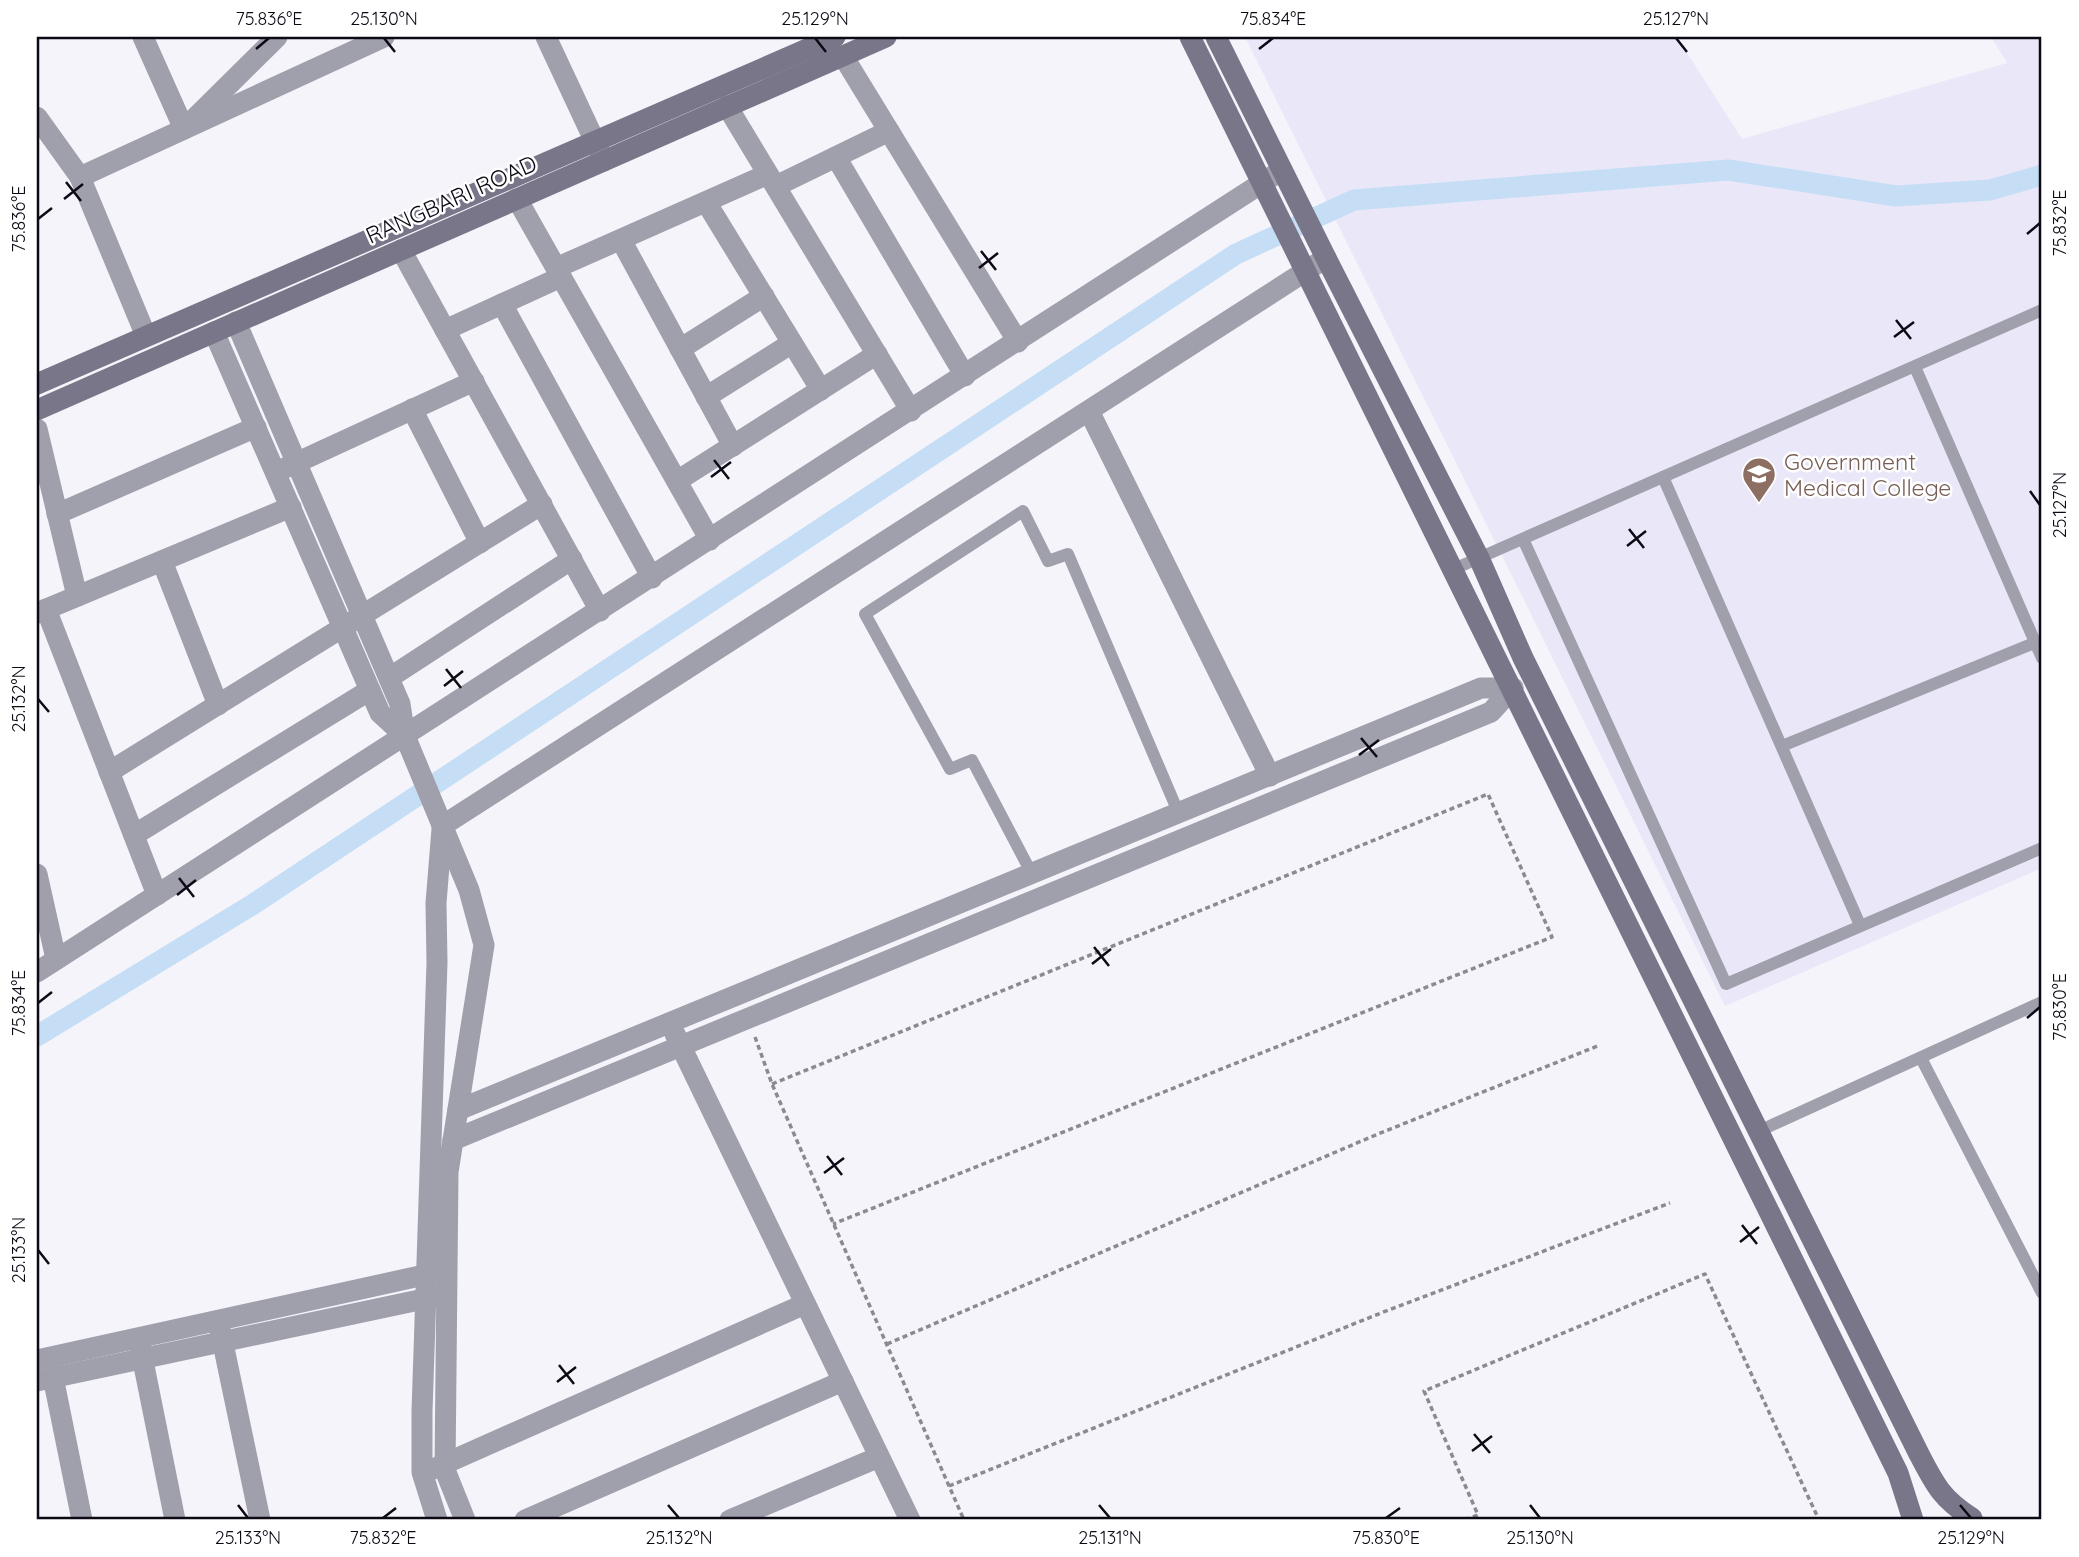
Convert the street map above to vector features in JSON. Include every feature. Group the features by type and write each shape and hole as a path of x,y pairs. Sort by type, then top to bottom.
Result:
{"street":[{"path":"144,37 184,129"},
{"path":"184,129 277,37"},
{"path":"80,177 384,37"},
{"path":"547,37 604,161"},
{"name":"RANGBARI ROAD","path":"37,384 595,140 839,46 886,37"},
{"path":"1190,37 1898,1473 1913,1520"},
{"path":"1216,37 1479,558 1523,658 1936,1486 1951,1505 1969,1520"},
{"path":"839,46 1018,342"},
{"name":"RANGBARI ROAD","path":"37,410 727,106 839,46"},
{"path":"727,106 911,411"},
{"path":"37,117 80,177 146,336"},
{"path":"445,330 502,304 621,240 706,202 836,157 889,131"},
{"path":"836,157 965,376"},
{"path":"37,972 157,895 409,746 600,611 1018,342 1286,177"},
{"path":"517,199 710,540"},
{"path":"706,202 821,390"},
{"path":"621,240 733,446"},
{"path":"401,250 600,611"},
{"path":"439,818 1089,411 1322,250"},
{"path":"680,349 764,296"},
{"path":"502,304 652,578"},
{"path":"236,322 400,704 409,746 469,890 484,945 448,1172 437,1272 426,1298 422,1472 437,1520"},
{"path":"214,332 380,713 409,746"},
{"path":"706,397 792,343"},
{"path":"677,481 877,354"},
{"path":"275,472 474,381"},
{"path":"412,409 480,542"},
{"path":"1089,411 1270,776"},
{"path":"57,514 256,427"},
{"path":"37,429 77,596"},
{"path":"109,772 542,504"},
{"path":"157,895 41,611 290,507"},
{"path":"389,678 572,559"},
{"path":"162,561 218,705"},
{"path":"458,1110 1481,688 1513,688"},
{"path":"453,1140 1491,712 1513,688"},
{"path":"134,835 370,690"},
{"path":"439,818 436,903 437,1272 447,1294 445,1470 465,1520"},
{"path":"1070,858 1079,882"},
{"path":"37,874 56,960"},
{"path":"670,1023 910,1520"},
{"path":"37,1360 437,1272"},
{"path":"82,1520 45,1379 447,1294"},
{"path":"422,1472 445,1465 805,1304"},
{"path":"218,1320 260,1520"},
{"path":"139,1337 175,1520"},
{"path":"525,1520 843,1381"},
{"path":"730,1520 879,1457"}],"lane":[{"path":"1454,569 2042,310"},
{"path":"1914,367 2042,658"},
{"path":"1663,477 1860,926"},
{"path":"1032,874 972,761 950,769 865,614 1023,511 1048,561 1068,554 1179,814"},
{"path":"1523,539 1726,984 2042,848"},
{"path":"1782,746 2034,643"},
{"path":"1759,1131 2042,1002"},
{"path":"1921,1058 2042,1293"}],"path":[{"path":"772,1084 1488,794 1552,937 833,1224"},
{"path":"748,1019 772,1084 964,1520"},
{"path":"887,1345 1378,1134 1600,1045"},
{"path":"949,1486 1381,1313 1670,1203"},
{"path":"1465,1520 1478,1515 1424,1391 1705,1275 1819,1520"}],"shaded area":[{"name":"Government Medical College","path":"1245,37 1677,37 1742,139 2007,63 1991,37 2042,37 2042,868 1725,1006"}],"waterway":[{"path":"37,1036 252,905 1236,254 1354,200 1728,170 1896,196 1990,190 2042,175"}],"place":[{"name":"Government Medical College","path":"1759,504"}]}
